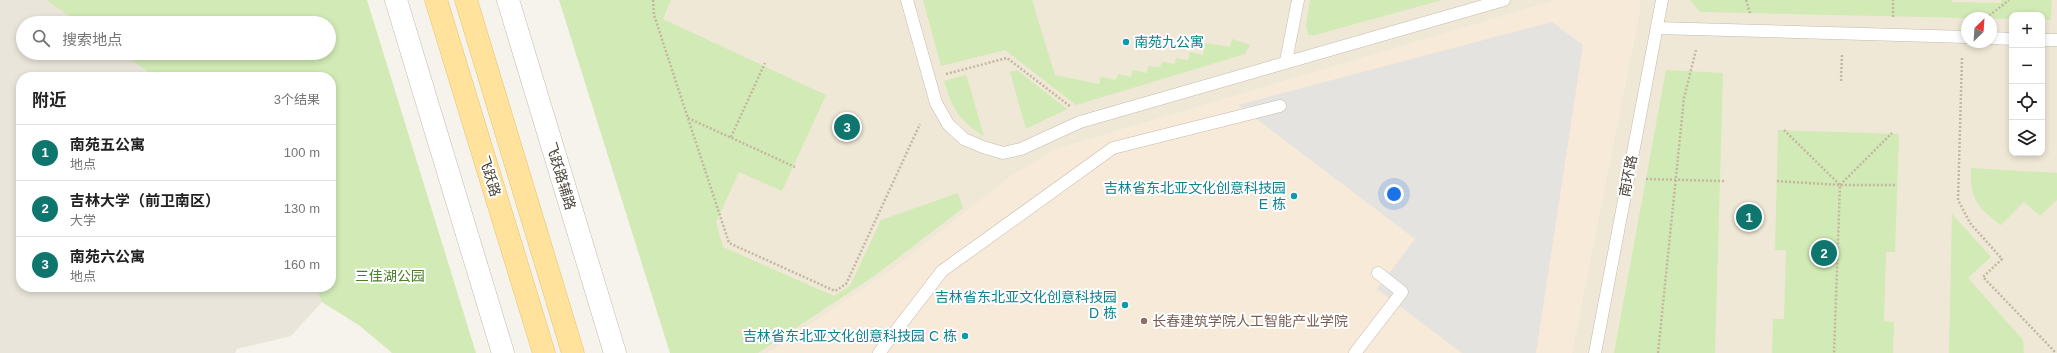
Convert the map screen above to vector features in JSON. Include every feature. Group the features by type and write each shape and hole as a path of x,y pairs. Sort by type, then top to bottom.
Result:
{"main road":[{"name":"飞跃路","path":"436,0 544,353"},
{"name":"飞跃路","path":"466,0 572,353"}],"street":[{"path":"396,0 503,353"},
{"name":"飞跃路辅路","path":"508,0 615,353"}],"lane":[{"path":"907,0 936,103 948,124 964,138 983,147 1003,153 1022,149 1080,122 1286,61 1504,0"},
{"path":"1286,61 1298,0"},
{"name":"南环路","path":"1595,353 1662,0"},
{"path":"1657,28 1961,37"},
{"path":"1997,38 2009,39"},
{"path":"2045,40 2057,40"},
{"path":"878,353 942,272 1113,148 1280,106"},
{"path":"1355,353 1393,311 1402,292 1378,273"}],"path":[{"path":"653,0 654,15 729,242 835,291 846,284 920,124"},
{"path":"1893,0 1893,21"},
{"path":"1994,12 2009,0"},
{"path":"1746,1 1751,17"},
{"path":"1658,353 1684,98 1696,50"},
{"path":"1841,81 1842,54"},
{"path":"929,78 1007,58 1076,110"},
{"path":"1962,58 1958,200 1970,223 2002,259 1983,277 2056,353"},
{"path":"731,138 765,63"},
{"path":"688,118 795,167"},
{"path":"1784,130 1840,185"},
{"path":"1834,353 1840,185 1892,133"},
{"path":"1628,179 1724,181"},
{"path":"1777,181 1840,185 1897,186"}],"shaded area":[{"path":"0,0 46,0 69,16 16,16 16,60 131,60 148,72 16,72 16,292 318,292 322,302 291,336 237,349 235,353 0,353"},
{"path":"605,0 1556,0 1056,149 1011,176 895,267 768,353 720,353"},
{"path":"1556,0 1639,0 1640,10 1572,353 768,353 895,267 1011,176 1056,149"},
{"path":"1639,0 2057,0 2057,353 1572,353 1640,10"},
{"path":"1552,22 1583,45 1536,353 1462,353 1377,289 1415,239 1238,105"}],"green space":[{"name":"三佳湖公园","path":"46,0 367,0 476,353 392,353 360,326 322,302 318,292 336,292 336,72 148,72 131,60 336,60 336,16 69,16"},
{"path":"559,0 671,0 663,19 826,95 782,191 739,172 716,222 723,247 834,296 850,286 881,220 958,193 963,208 877,274 758,353 670,353"},
{"path":"923,0 1032,0 1055,75 1099,84 1101,77 1116,80 1118,74 1131,77 1132,70 1147,73 1148,66 1160,67 1162,62 1175,64 1176,58 1188,60 1190,52 1203,55 1205,43 1230,47 1232,39 1250,45 1245,54 1076,105 1005,50 941,66"},
{"path":"1310,0 1442,0 1315,35 1308,35 1306,26"},
{"path":"1690,0 1952,0 1952,2 2001,3 2001,0 2052,0 2051,20 2045,20 2045,12 2009,12 2009,19 1997,19 1997,12 1961,12 1961,18 1700,12"},
{"path":"1017,70 1067,109 1026,129 1010,72"},
{"path":"1666,70 1723,73 1715,353 1614,353"},
{"path":"965,75 967,77 984,136 962,119 950,99 944,81"},
{"path":"1778,130 1899,134 1895,252 1886,252 1884,321 1894,322 1893,353 1772,353 1773,319 1784,319 1786,250 1775,250"},
{"path":"1971,168 2057,173 2057,200 2040,216 2024,202 2001,225 1986,213 1977,201 1972,187"},
{"path":"1952,214 1991,257 1968,278 2023,340 2024,353 1949,353"}],"place":[{"name":"南苑九公寓","path":"1126,42"},
{"name":"南苑六公寓","path":"847,127"},
{"name":"吉林省东北亚文化创意科技园 E 栋","path":"1294,196"},
{"name":"南苑五公寓","path":"1749,217"},
{"name":"吉林大学（前卫南区）","path":"1824,253"},
{"name":"吉林省东北亚文化创意科技园 D 栋","path":"1125,305"},
{"name":"长春建筑学院人工智能产业学院","path":"1144,321"},
{"name":"吉林省东北亚文化创意科技园 C 栋","path":"965,336"}]}
